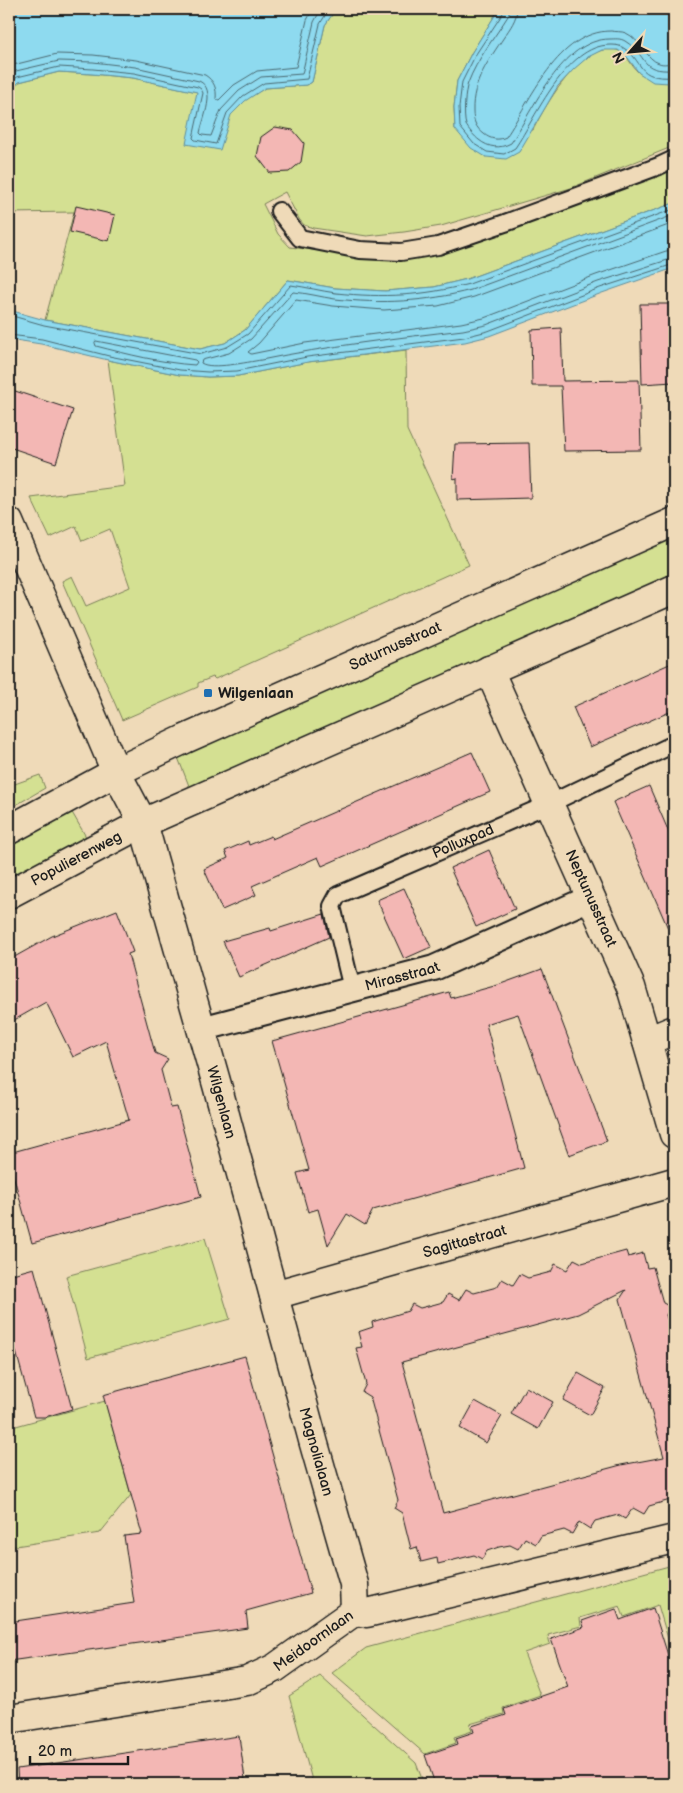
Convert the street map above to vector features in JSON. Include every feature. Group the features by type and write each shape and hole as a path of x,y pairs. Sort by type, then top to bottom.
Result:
{"street":[{"name":"Wilgenlaan","path":"9,522 116,772 143,823 274,1295"},
{"name":"Saturnusstraat","path":"116,772 212,727 674,522"},
{"path":"143,823 674,589"},
{"name":"Neptunusstraat","path":"489,670 631,987 674,1134"},
{"path":"9,830 116,772"},
{"name":"Populierenweg","path":"9,894 143,823"},
{"name":"Mirasstraat","path":"201,1028 434,968 592,897"},
{"path":"647,1041 674,1030"},
{"name":"Sagittastraat","path":"274,1295 664,1185"},
{"name":"Magnolialaan","path":"274,1295 354,1584 355,1611"},
{"name":"Meidoornlaan","path":"9,1719 247,1681 275,1668 355,1611 367,1613 674,1539"}],"lane":[{"path":"279,211 300,238 360,250 401,252 438,246 488,229 674,159"},
{"name":"Polluxpad","path":"352,989 332,906 338,896 549,804 674,744"}],"green space":[{"path":"336,9 499,9 472,52 457,81 454,107 455,129 533,130 556,91 578,65 591,55 604,50 617,50 624,54 641,74 650,78 674,81 674,146 571,188 441,226 404,232 367,236 304,225 285,192 263,204 278,234 290,247 360,256 429,254 472,243 578,205 674,167 674,203 467,279 434,287 385,291 335,288 288,280 245,330 225,343 200,349 45,320 74,212 9,213 9,93 19,82 59,72 133,78 198,92 231,115 245,100 265,88 307,85 312,82 325,25"},
{"path":"406,350 407,430 469,565 215,679 213,677 198,683 198,687 122,720 62,581 72,576 86,606 130,587 110,529 82,541 76,526 50,538 31,498 125,486 108,360 180,375 208,377 238,376 308,362"},
{"path":"674,535 674,576 191,791 177,755"},
{"path":"40,775 45,788 9,809 9,786"},
{"path":"70,809 89,842 9,886 9,843"},
{"path":"205,1238 230,1319 88,1358 66,1276"},
{"path":"105,1401 131,1495 100,1533 9,1547 9,1428"},
{"path":"669,1566 669,1569 674,1567 674,1659 658,1605 624,1617 620,1606 580,1618 581,1626 548,1635 550,1644 524,1653 540,1695 503,1708 504,1714 470,1724 472,1731 454,1737 456,1743 425,1754 332,1673 366,1648"},
{"path":"320,1676 416,1763 422,1779 408,1784 313,1784 289,1696"}],"water":[{"path":"9,9 336,9 325,25 312,82 307,85 265,88 245,101 231,115 220,150 186,144 197,92 133,78 59,72 19,82 9,93"},
{"path":"499,9 674,9 674,81 669,83 653,82 639,73 628,58 618,50 602,50 588,57 558,86 519,152 506,159 486,157 471,148 455,129 454,107 457,81 472,52"},
{"path":"674,203 674,268 489,336 465,342 308,362 238,376 208,377 180,375 41,344 9,339 9,310 45,320 200,349 225,343 245,330 288,280 335,288 385,291 434,287 467,279"}],"building":[{"path":"275,127 293,130 304,143 301,162 289,172 270,173 257,156 261,137"},
{"path":"76,206 115,215 109,241 70,232"},
{"path":"640,304 671,304 673,382 642,384"},
{"path":"561,328 563,381 639,380 641,450 564,451 561,386 532,386 531,330"},
{"path":"9,389 73,410 56,463 9,447"},
{"path":"529,443 531,498 457,500 457,478 453,479 455,444"},
{"path":"674,662 674,710 590,747 573,707"},
{"path":"472,752 490,792 322,866 318,857 252,886 256,895 222,910 204,869 228,858 225,851 248,841 249,845 271,836 272,839"},
{"path":"649,786 674,844 674,942 613,802"},
{"path":"489,850 515,909 476,927 450,868"},
{"path":"404,888 431,947 404,959 377,900"},
{"path":"117,910 133,952 128,954 155,1053 168,1059 161,1070 171,1108 177,1107 201,1197 32,1243 9,1160 9,1153 129,1120 106,1041 73,1057 46,1002 9,1023 9,960 52,936"},
{"path":"324,914 329,937 239,977 223,941 270,928 271,931"},
{"path":"542,969 607,1141 569,1155 518,1014 486,1024 524,1168 373,1210 365,1225 347,1214 328,1245 318,1209 308,1212 297,1173 309,1170 272,1041 449,992 451,998 498,985"},
{"path":"626,1251 628,1257 643,1253 647,1268 653,1267 663,1303 671,1307 666,1315 674,1338 674,1499 649,1506 644,1514 633,1508 625,1519 618,1515 595,1521 590,1529 579,1522 572,1534 564,1530 541,1536 536,1544 525,1538 518,1549 510,1545 499,1547 487,1551 482,1559 474,1555 438,1564 437,1558 421,1562 417,1547 411,1549 402,1513 394,1508 398,1500 370,1397 362,1392 366,1384 356,1348 362,1347 358,1332 373,1327 372,1322 408,1311 412,1304 420,1308 443,1302 448,1294 459,1300 466,1289 474,1293 497,1287 502,1279 513,1285 520,1274 528,1278 551,1272 555,1264 567,1270 574,1259 582,1263","holes":["626,1290 620,1299 664,1457 621,1465 443,1513 402,1362 578,1314"]},
{"path":"34,1268 72,1409 45,1417 34,1417 9,1326 9,1275"},
{"path":"245,1356 311,1593 246,1611 248,1628 9,1661 9,1622 134,1603 124,1536 142,1534 103,1395"},
{"path":"578,1373 605,1388 590,1415 563,1400"},
{"path":"526,1387 553,1402 538,1429 511,1414"},
{"path":"475,1401 502,1416 486,1443 460,1428"},
{"path":"653,1608 674,1674 674,1784 435,1784 425,1755 458,1744 456,1738 474,1732 472,1726 506,1715 504,1709 568,1687 551,1639 584,1627 582,1621 616,1609 620,1620"},
{"path":"239,1736 245,1779 207,1784 18,1784 17,1769"}],"place":[{"name":"Wilgenlaan","path":"208,693"}]}
